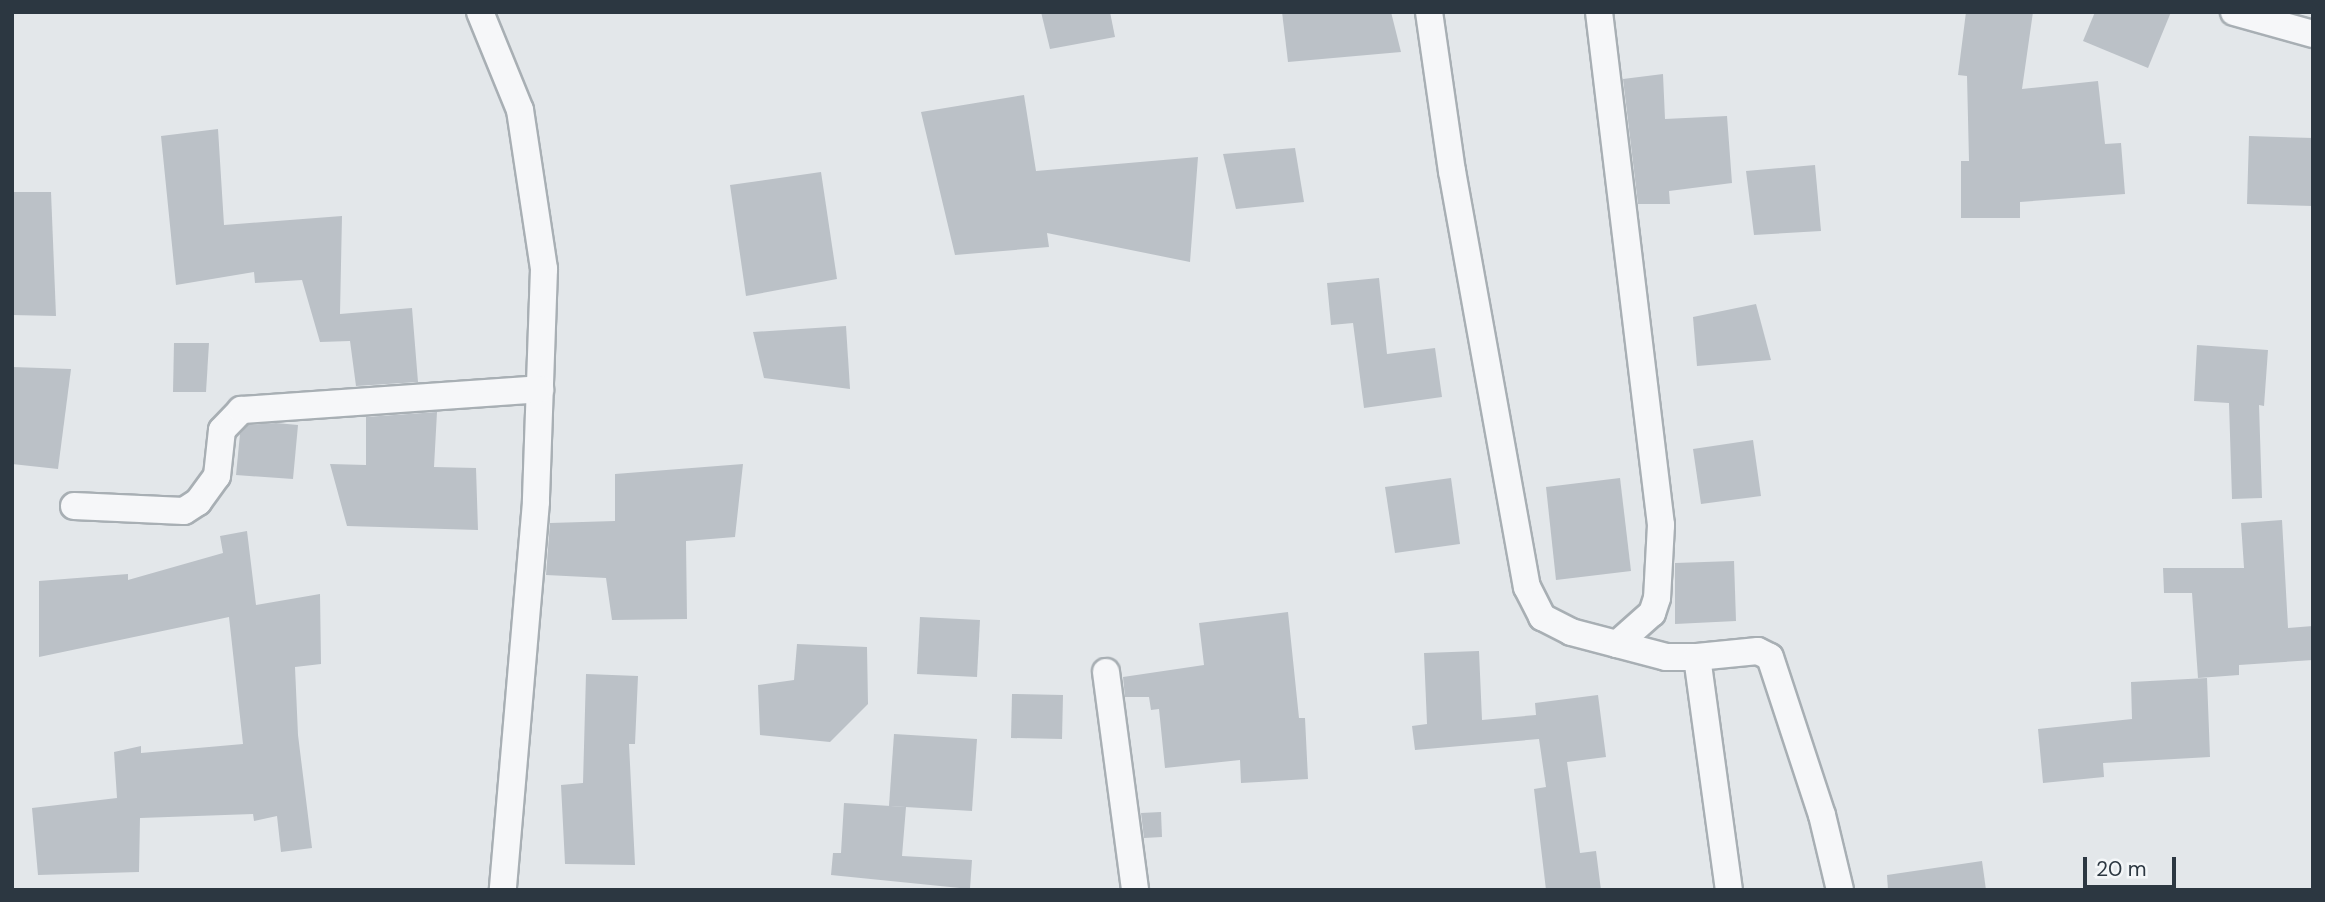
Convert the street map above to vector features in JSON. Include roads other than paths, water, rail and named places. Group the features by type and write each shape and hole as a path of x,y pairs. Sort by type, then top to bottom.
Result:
{"street":[{"path":"480,12 520,110 533,174 544,270 536,502 503,890"},
{"path":"1429,12 1451,171 1528,587 1542,617 1571,632 1666,657 1758,651 1770,657 1822,815 1840,890"},
{"path":"1599,12 1661,525 1653,613 1617,644"},
{"path":"2234,12 2313,34"},
{"path":"74,506 184,511 203,496 217,476 222,430 241,410 540,388"},
{"path":"1697,657 1729,890"},
{"path":"1106,672 1135,890"}]}
